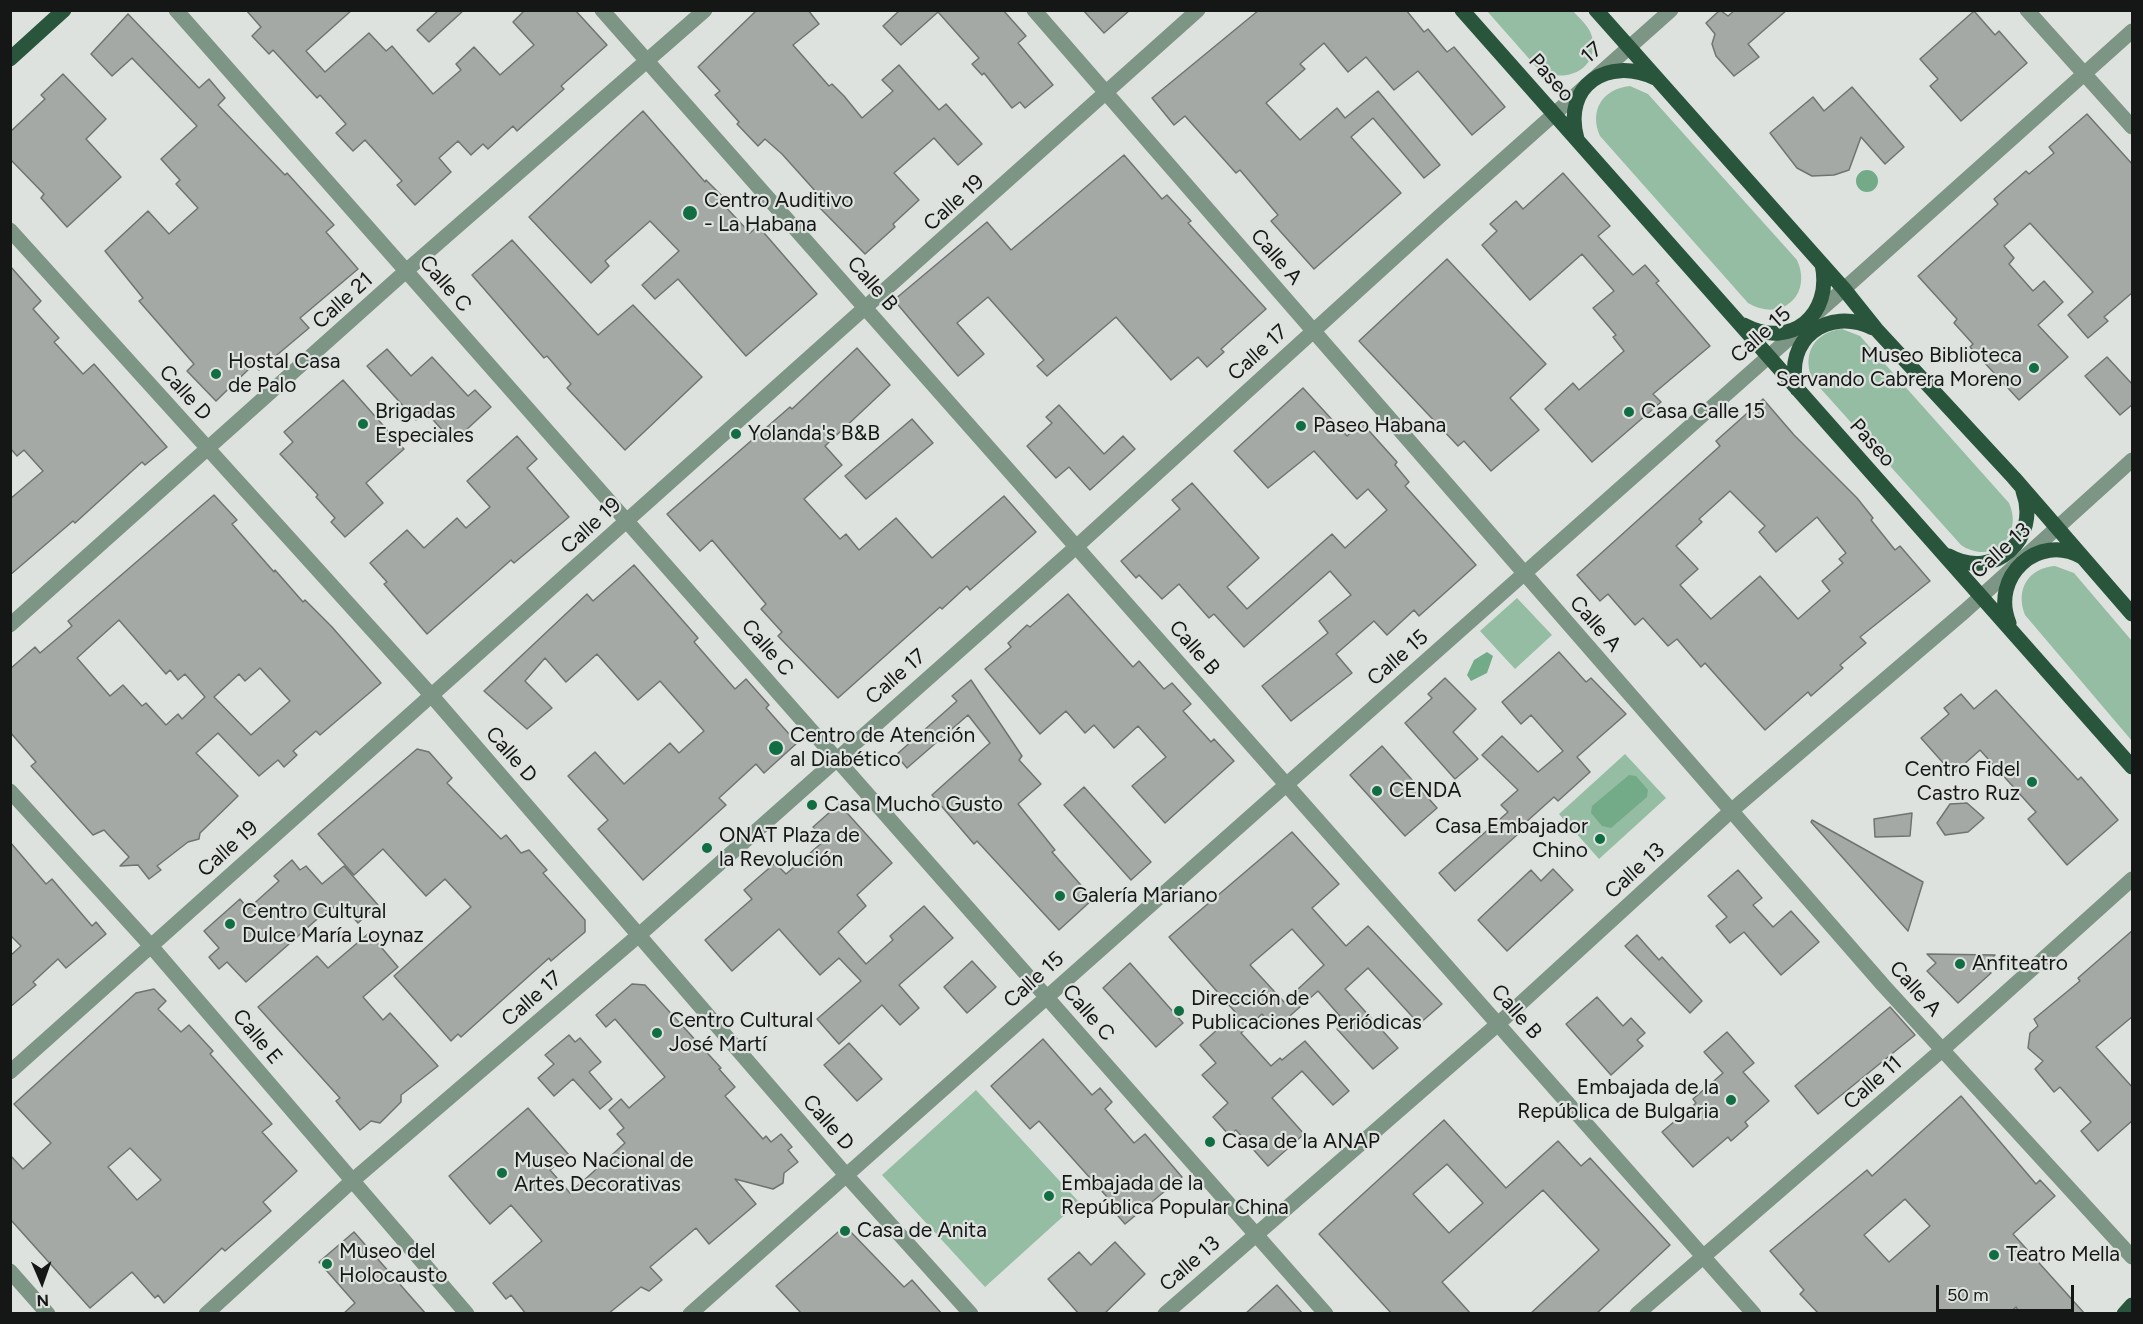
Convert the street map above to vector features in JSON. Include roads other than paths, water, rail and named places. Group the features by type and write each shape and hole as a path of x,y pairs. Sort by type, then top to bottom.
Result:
{"main road":[{"path":"10,58 64,10"},
{"name":"Paseo","path":"1462,10 1741,324 1799,393 2133,767"},
{"path":"1596,10 1844,289 1876,329 2014,478 2133,614"},
{"path":"1578,142 1574,126 1574,109 1581,93 1592,80 1607,72 1623,68 1640,71 1658,79"},
{"path":"1741,324 1756,332 1773,334 1790,332 1808,321 1817,311 1824,296 1825,279 1822,264"},
{"path":"1799,393 1794,377 1795,360 1801,344 1815,329 1844,319 1861,322 1876,329"},
{"path":"1943,553 1958,561 1975,564 1992,561 2012,549 2026,526 2028,509 2024,492 2014,478"},
{"path":"2011,628 2004,613 2003,596 2008,579 2022,560 2047,550 2064,550 2080,556 2092,568"},
{"path":"2124,1314 2133,1305"}],"street":[{"name":"Calle C","path":"176,10 1326,1314"},
{"name":"Calle B","path":"602,10 1754,1314"},
{"name":"Calle 21","path":"10,625 406,271 705,10"},
{"name":"Calle A","path":"1034,10 1731,811 1942,1050 2133,1257"},
{"name":"Calle 19","path":"10,1072 1107,94 1198,10"},
{"path":"1630,48 1671,10"},
{"path":"2027,10 2133,127"},
{"name":"Calle 15","path":"690,1314 1286,784 1526,575 2133,31"},
{"name":"17","path":"1554,114 1630,48"},
{"name":"Calle 17","path":"206,1314 352,1181 639,935 1076,547 1554,114"},
{"name":"Calle D","path":"10,230 432,696 846,1175 971,1314"},
{"name":"Calle 13","path":"1165,1314 1497,1024 1731,811 1982,597 2133,460"},
{"name":"Calle E","path":"10,791 151,946 467,1314"},
{"name":"Calle 11","path":"1637,1314 1942,1050 2133,879"},
{"path":"10,1271 48,1314"}],"place":[{"name":"Centro Auditivo - La Habana","path":"690,213"},
{"name":"Museo Biblioteca Servando Cabrera Moreno","path":"2034,368"},
{"name":"Hostal Casa de Palo","path":"216,374"},
{"name":"Casa Calle 15","path":"1629,412"},
{"name":"Brigadas Especiales","path":"363,424"},
{"name":"Paseo Habana","path":"1301,426"},
{"name":"Yolanda's B&B","path":"736,434"},
{"name":"Centro de Atención al Diabético","path":"776,748"},
{"name":"Centro Fidel Castro Ruz","path":"2032,782"},
{"name":"CENDA","path":"1377,791"},
{"name":"Casa Mucho Gusto","path":"812,805"},
{"name":"Casa Embajador Chino","path":"1600,839"},
{"name":"ONAT Plaza de la Revolución","path":"707,848"},
{"name":"Galería Mariano","path":"1060,896"},
{"name":"Centro Cultural Dulce María Loynaz","path":"230,924"},
{"name":"Anfiteatro","path":"1960,964"},
{"name":"Dirección de Publicaciones Periódicas","path":"1179,1011"},
{"name":"Centro Cultural José Martí","path":"657,1033"},
{"name":"Embajada de la República de Bulgaria","path":"1731,1100"},
{"name":"Casa de la ANAP","path":"1210,1142"},
{"name":"Museo Nacional de Artes Decorativas","path":"502,1173"},
{"name":"Embajada de la República Popular China","path":"1049,1196"},
{"name":"Casa de Anita","path":"845,1231"},
{"name":"Teatro Mella","path":"1994,1255"},
{"name":"Museo del Holocausto","path":"327,1264"}]}
